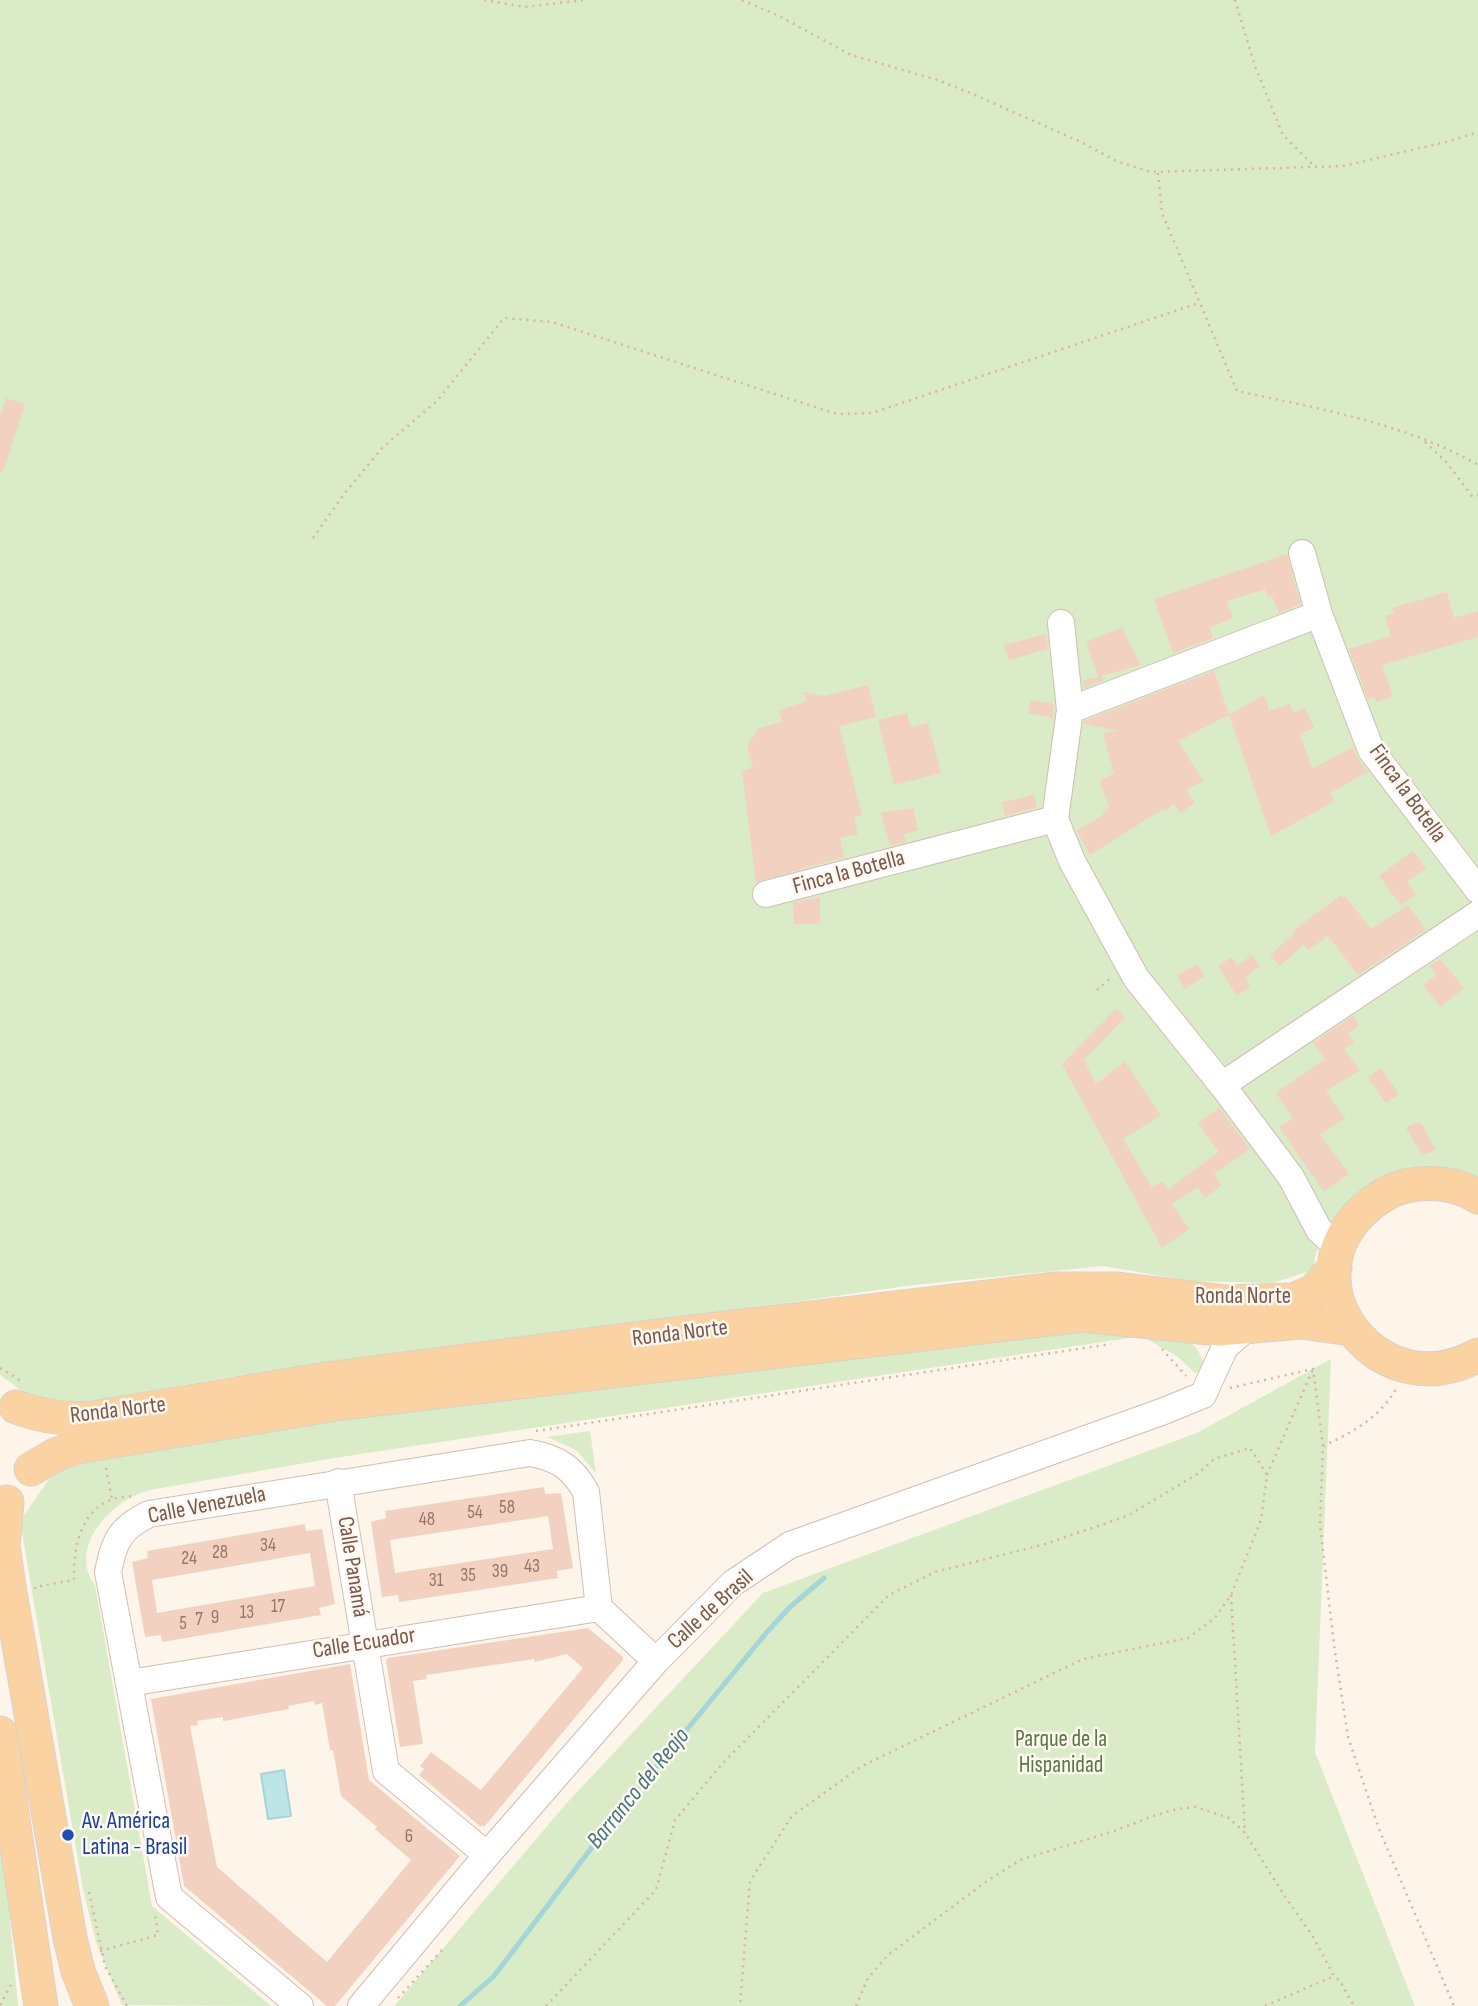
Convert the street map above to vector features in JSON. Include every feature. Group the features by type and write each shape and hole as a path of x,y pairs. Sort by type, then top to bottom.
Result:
{"main road":[{"name":"Ronda Norte","path":"8,1402 43,1417 69,1420 93,1418 327,1379 1056,1289 1115,1289 1224,1302 1294,1300 1314,1291 1337,1258 1351,1224 1370,1203 1394,1189 1420,1183 1448,1184 1477,1193"},
{"path":"1337,1258 1336,1293 1339,1305 1351,1329 1377,1354 1394,1363 1431,1370 1449,1367 1478,1355"},
{"name":"Ronda Norte","path":"31,1469 76,1447 342,1402 1082,1315 1219,1329 1301,1322 1351,1329"},
{"path":"8,1402 26,1420 34,1453 26,1482 4,1504 5,1557 88,1954 92,2006"},
{"path":"0,1733 36,2000"}],"street":[{"name":"Finca la Botella","path":"1303,553 1319,614 1371,750 1478,890"},
{"path":"1070,710 1319,614"},
{"path":"1061,623 1070,710 1055,819 1072,861 1136,978 1223,1085 1291,1177 1337,1258"},
{"name":"Finca la Botella","path":"766,894 1055,819"},
{"path":"1223,1085 1478,914"},
{"path":"1185,1326 1204,1345 1214,1368"},
{"path":"1203,1395 1225,1347 1248,1327"},
{"name":"Calle de Brasil","path":"361,2006 487,1855 656,1661 733,1583 790,1545 1203,1395"},
{"name":"Calle Venezuela","path":"169,1897 108,1572 118,1536 131,1523 149,1514 338,1482 530,1453 548,1456 564,1463 578,1477 586,1492 599,1608"},
{"name":"Calle Panamá","path":"338,1482 386,1771 487,1855"},
{"path":"599,1608 656,1661"},
{"name":"Calle Ecuador","path":"129,1682 599,1608"},
{"path":"169,1897 300,2006"}],"path":[{"path":"484,0 525,6 584,0"},
{"path":"742,0 779,16 851,55 950,85 1081,142 1116,161 1158,173 1343,166 1478,132"},
{"path":"1235,0 1255,66 1283,135 1314,166"},
{"path":"1158,173 1162,213 1237,391 1346,415 1453,450 1478,465"},
{"path":"313,538 344,494 382,448 437,401 505,318 552,322 837,414 872,413 1199,303"},
{"path":"1423,440 1447,463 1472,496 1478,495"},
{"path":"537,1431 1112,1344"},
{"path":"1151,1345 1163,1349 1187,1376 1169,1391 1177,1405"},
{"path":"1323,1446 1367,1421 1389,1401 1412,1368"},
{"path":"1313,1369 1323,1446 1320,1525 1334,1645 1349,1737 1379,1829 1454,2006"},
{"path":"1203,1395 1313,1369"},
{"path":"740,2006 750,1881 792,1816 862,1766 1083,1660 1188,1638 1215,1618 1231,1595 1261,1520 1267,1475 1313,1369"},
{"path":"546,2006 656,1890 675,1820 722,1763 889,1595 934,1572 1045,1544 1127,1516 1199,1473 1214,1459 1250,1448 1267,1475"},
{"path":"38,1600 35,1587 74,1580 76,1545 92,1515 112,1500 138,1495"},
{"path":"1231,1595 1245,1833"},
{"path":"856,2006 869,1978 888,1955 987,1881 1020,1860 1177,1809 1196,1807 1228,1818 1245,1833 1312,1935 1354,2006"},
{"path":"88,1887 88,1954"},
{"path":"88,1954 158,1935 154,1910 169,1897"},
{"path":"391,2006 444,1948"},
{"path":"88,1954 105,1966 127,2006"},
{"path":"1265,2006 1334,1976"}],"green space":[{"path":"0,0 1478,0 1478,1183 1443,1167 1379,1181 1345,1209 1316,1253 1313,1270 1273,1283 1190,1281 1103,1266 914,1285 223,1378 54,1408 36,1401 0,1375"},
{"path":"1083,1327 1186,1339 1199,1352 1204,1370 1195,1373 1178,1357 1142,1336 334,1458 150,1490 121,1503 98,1527 86,1555 88,1570 95,1585 152,1906 271,2006 122,2005 96,1942 83,1889 20,1521 52,1475 64,1465 296,1423"},
{"name":"Parque de la Hispanidad","path":"1331,1359 1315,1752 1415,2006 394,2006 566,1804 763,1593 1197,1433"},
{"path":"590,1431 596,1473 576,1450 547,1437"},
{"path":"0,1842 6,1877 18,2006 0,2006"}],"water":[{"path":"284,1770 291,1816 268,1819 261,1774"}],"building":[{"path":"6,398 25,404 3,472 0,472 0,417"},
{"path":"1287,554 1300,604 1279,613 1272,596 1268,597 1265,589 1227,601 1233,618 1210,628 1213,638 1173,653 1154,599"},
{"path":"1447,592 1454,618 1478,611 1478,637 1382,665 1393,696 1376,702 1374,697 1368,699 1349,649 1391,636 1385,616 1394,613 1392,608"},
{"path":"1122,628 1141,665 1101,676 1104,680 1084,688 1083,680 1098,677 1086,642"},
{"path":"1046,634 1048,649 1009,660 1004,645"},
{"path":"1214,671 1229,715 1178,741 1203,781 1186,790 1195,803 1180,813 1174,804 1164,811 1163,809 1090,855 1077,831 1104,814 1109,807 1100,781 1114,773 1103,733 1118,731 1084,724 1084,721"},
{"path":"868,685 876,717 839,726 862,816 854,817 858,834 840,838 844,857 756,882 742,771 753,768 747,746 759,728 782,722 779,710 807,701 803,692 825,696"},
{"path":"1264,695 1269,711 1290,704 1293,713 1305,708 1314,728 1300,734 1312,769 1353,747 1368,772 1330,793 1335,801 1271,836 1229,715"},
{"path":"1031,700 1054,704 1053,718 1028,713"},
{"path":"907,713 911,727 928,723 941,773 894,785 878,720"},
{"path":"1034,795 1037,807 1005,816 1002,802"},
{"path":"913,808 918,830 904,834 906,842 890,846 881,813"},
{"path":"1413,851 1426,868 1407,882 1416,894 1401,905 1379,876"},
{"path":"1341,895 1345,896 1371,929 1408,905 1426,930 1358,975 1328,936 1308,950 1304,944 1280,966 1270,955 1295,933 1294,930"},
{"path":"820,897 820,924 794,924 793,903"},
{"path":"1252,955 1260,966 1245,978 1250,987 1237,996 1218,966 1232,957 1237,966"},
{"path":"1440,959 1464,988 1441,1007 1423,985 1437,975 1429,966"},
{"path":"1197,964 1204,976 1185,989 1177,976"},
{"path":"1116,1009 1125,1017 1084,1060 1096,1084 1125,1062 1161,1115 1123,1139 1152,1188 1162,1181 1168,1189 1219,1152 1198,1123 1219,1108 1250,1149 1214,1174 1222,1185 1205,1198 1198,1187 1172,1204 1189,1229 1162,1248 1062,1064"},
{"path":"1353,1016 1359,1025 1348,1033 1354,1042 1344,1049 1360,1070 1326,1091 1345,1118 1320,1135 1349,1174 1324,1192 1279,1127 1293,1118 1276,1093 1325,1059 1313,1043"},
{"path":"1381,1068 1399,1094 1386,1103 1368,1077"},
{"path":"1421,1123 1436,1150 1422,1155 1406,1128"},
{"path":"544,1487 545,1494 561,1493 573,1568 557,1571 558,1578 399,1602 398,1595 382,1597 371,1522 386,1518 385,1511","holes":["548,1516 553,1549 395,1573 390,1540"]},
{"path":"305,1524 306,1531 322,1529 335,1604 319,1608 321,1615 162,1642 161,1635 145,1637 132,1562 148,1558 147,1551","holes":["310,1553 315,1586 157,1613 152,1580"]},
{"path":"588,1628 623,1657 623,1660 484,1827 481,1827 419,1775 424,1769 420,1766 431,1752 481,1790 583,1668 567,1654 535,1662 534,1659 426,1675 427,1679 413,1681 423,1744 400,1747 386,1660"},
{"path":"350,1664 369,1780 460,1856 335,2006 327,2006 184,1886 151,1699","holes":["314,1701 315,1705 322,1703 341,1796 411,1860 327,1962 217,1867 190,1726 198,1725 197,1721 223,1717 223,1721 229,1720 289,1709 288,1706"]}],"waterway":[{"name":"Barranco del Reajo","path":"460,2006 494,1976 615,1817 767,1632 790,1607 824,1578"}],"place":[{"name":"Av. América Latina - Brasil","path":"68,1835"}]}
